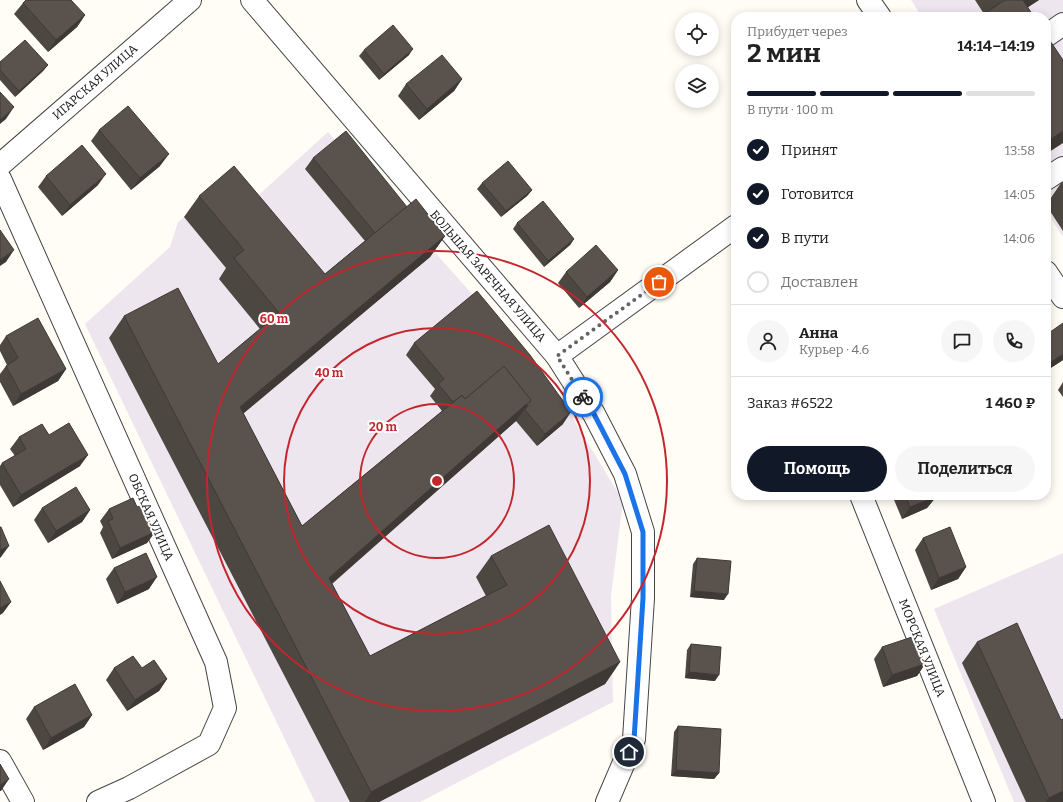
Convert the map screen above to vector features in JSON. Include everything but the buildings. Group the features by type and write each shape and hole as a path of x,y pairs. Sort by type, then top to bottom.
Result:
{"street":[{"name":"ИГАРСКАЯ УЛИЦА","path":"0,165 190,0"},
{"name":"БОЛЬШАЯ ЗАРЕЧНАЯ УЛИЦА","path":"252,0 557,356 594,414 625,474 643,532 643,598 634,740 607,802"},
{"path":"868,0 876,12"},
{"path":"1051,40 1063,24"},
{"path":"1051,176 1063,168"},
{"name":"ОБСКАЯ УЛИЦА","path":"0,179 216,662 224,708 209,744 132,795 98,802"},
{"path":"557,356 731,230"},
{"path":"1051,279 1063,297"},
{"name":"МОРСКАЯ УЛИЦА","path":"863,500 984,802"},
{"path":"0,761 23,802"}],"shaded area":[{"path":"911,0 1063,0 1063,237 1051,219 1051,12 919,12"},
{"path":"328,132 552,384 623,501 611,596 613,702 420,802 315,802 85,324 170,247 178,222 230,180 250,203"},
{"path":"1063,553 1063,802 1014,802 934,609"}],"way so far":[{"path":"583,397 557,356 659,282"}],"route":[{"path":"583,397 594,414 625,474 643,532 643,598 634,740 629,752"}]}
